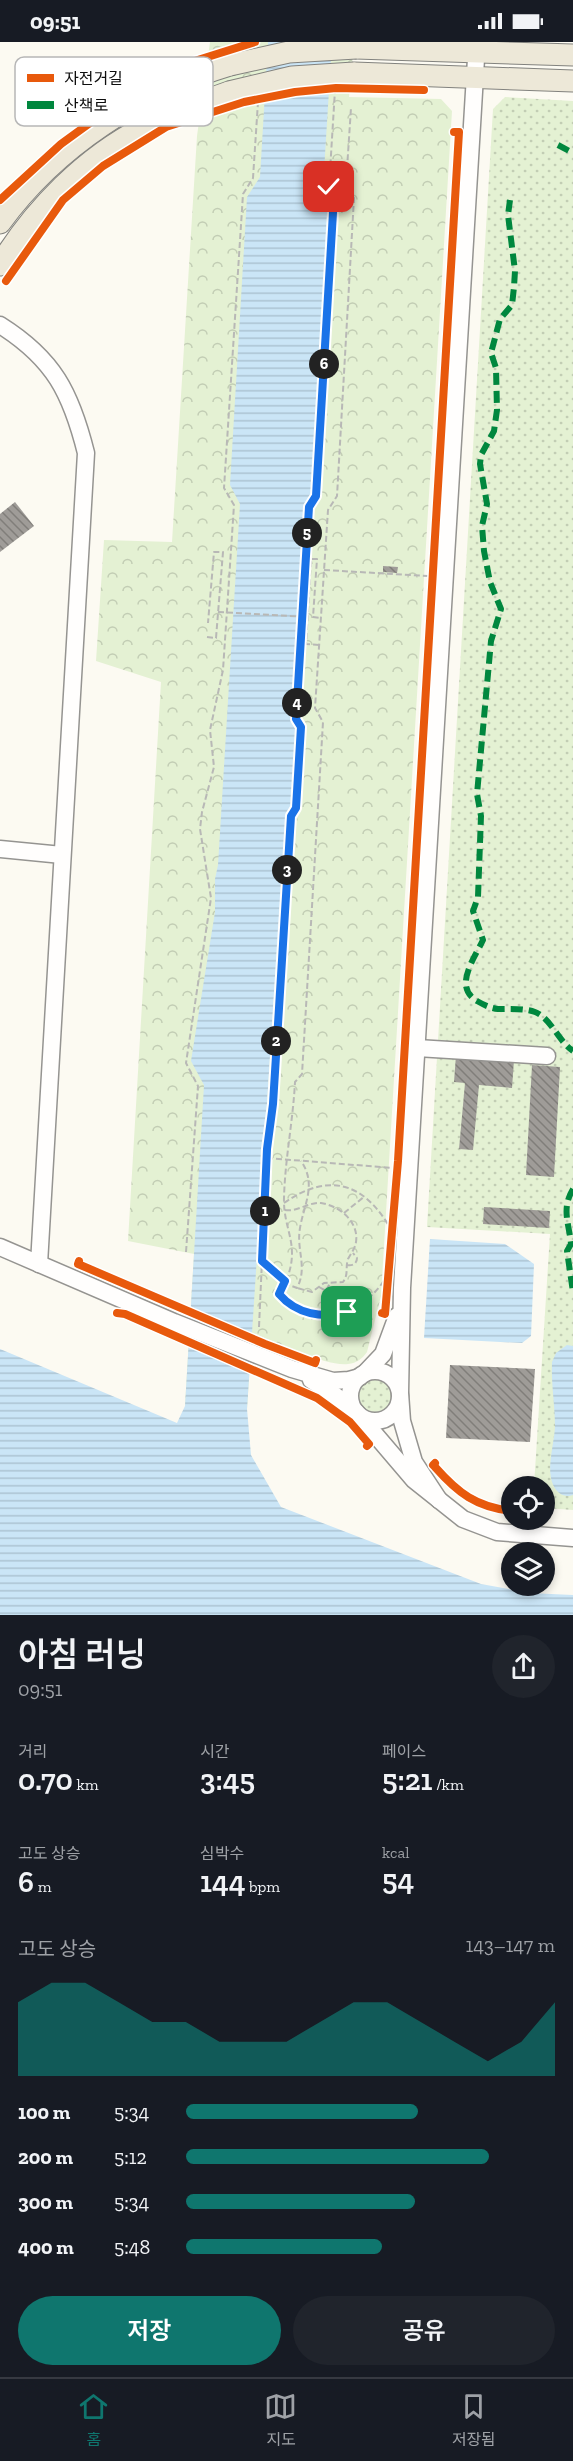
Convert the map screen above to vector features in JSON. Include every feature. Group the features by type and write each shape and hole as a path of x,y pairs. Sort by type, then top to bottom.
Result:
{"main road":[{"path":"213,71 289,51 356,48 476,58 573,55"},
{"path":"213,105 292,77 349,80 476,58 573,81"},
{"path":"0,223 33,185 92,132 102,126"},
{"path":"0,265 20,235 51,198 84,167 148,126"}],"street":[{"path":"476,58 417,1048 395,1289 396,1319 379,1360 354,1383 350,1393 351,1403 356,1412 414,1480 462,1519 496,1532 573,1538"},
{"path":"0,325 34,348 58,377 76,414 86,453 39,1264"},
{"path":"0,849 62,855"},
{"path":"417,1048 547,1056"},
{"path":"0,1247 174,1322 292,1369 333,1380 349,1380 378,1372 388,1375 396,1383 399,1393 396,1409 384,1419 369,1420 292,1369"},
{"path":"395,1289 402,1421 408,1448 420,1472 439,1500"}],"path":[{"path":"259,1327 267,1158 273,1104 291,816 296,808 301,727 296,719 309,507 316,496 334,196 329,187 331,87 349,80"},
{"path":"186,1252 198,1086 186,1063 211,897 200,829 214,767 210,723 223,670 234,505 224,488 243,194 253,178 260,98 237,97"},
{"path":"351,108 346,184 354,198 338,484 337,496 328,510 315,708 323,722 303,1062 302,1074 295,1082 284,1203 292,1250 290,1266 279,1294 288,1304 308,1313 332,1316 347,1312 363,1303 379,1289 385,1279"},
{"path":"207,637 216,638 223,552 214,552 208,623"},
{"path":"319,645 306,644 311,559 317,559 313,617 321,618"},
{"path":"324,570 431,577"},
{"path":"218,612 307,617"},
{"path":"267,1158 396,1167"},
{"path":"297,1288 303,1265 300,1227 309,1190 308,1173 301,1161"},
{"path":"284,1203 309,1190 327,1185 342,1186 365,1196 391,1226"},
{"path":"344,1213 365,1196"},
{"path":"262,1261 285,1282 309,1292 324,1283 340,1283 345,1280 356,1235 344,1213 327,1204 307,1205 290,1211 284,1210"},
{"path":"347,1265 356,1262 357,1258 352,1253"},
{"path":"389,1267 395,1289"},
{"path":"319,1287 326,1291 330,1283"}],"green space":[{"path":"210,42 354,42 349,97 441,99 452,111 381,1296 367,1352 354,1363 327,1362 252,1333 247,1409 185,1406 194,1254 128,1241 161,682 96,661 104,540 172,542 197,136 198,126 213,126 213,57 208,57"},
{"path":"505,97 573,101 573,1510 555,1509 555,1476 535,1476 550,1234 427,1227 493,109"},
{"path":"376,1379 388,1384 393,1396 388,1408 376,1413 364,1408 359,1396 364,1384"}],"water":[{"path":"268,42 332,42 323,187 329,198 312,493 305,503 291,720 296,727 291,807 286,813 247,1409 251,1455 281,1507 481,1584 501,1588 501,1596 573,1595 573,1615 0,1615 0,1349 177,1423 185,1406 204,1085 191,1061 215,912 215,879 218,865 240,504 230,485 247,197 260,177"},
{"path":"430,1239 505,1244 534,1264 531,1336 522,1343 424,1338"},
{"path":"567,1345 573,1346 573,1495 569,1496 561,1494 556,1489 555,1476 551,1476 550,1472 555,1427 552,1362 556,1353"}],"building":[{"path":"15,502 34,526 0,552 0,514"},
{"path":"383,566 398,567 397,573 383,572"},
{"path":"456,1055 514,1060 512,1088 479,1085 473,1150 459,1149 465,1083 454,1082"},
{"path":"532,1065 560,1067 554,1177 526,1175"},
{"path":"484,1207 550,1211 549,1228 483,1224"},
{"path":"450,1365 535,1369 530,1442 446,1438"}],"marked path":[{"path":"558,145 573,153"},
{"path":"510,200 508,215 515,271 512,305 500,319 491,353 496,368 497,410 494,431 481,455 480,464 487,504 482,526 484,551 490,582 501,609 491,641 477,794 481,816 478,897 473,911 483,940 471,964 466,981 470,995 490,1007 526,1010 541,1015 573,1051"},
{"path":"573,1189 567,1203 571,1244 567,1251 573,1292"}],"cycle path":[{"path":"207,57 255,42"},
{"path":"213,112 244,102 295,92 336,88 424,90"},
{"path":"0,200 61,144 86,126"},
{"path":"6,281 63,200 103,166 169,126"},
{"path":"382,1313 385,1314 398,1161 459,132 454,132"},
{"path":"79,1261 78,1264 265,1344 315,1363 316,1360"},
{"path":"117,1313 125,1314 317,1398 350,1422 369,1444 367,1446"},
{"path":"435,1463 433,1465 460,1491 478,1502 501,1509"}],"route":[{"path":"329,187 334,196 316,496 309,507 296,719 301,727 296,808 291,816 273,1104 267,1149 262,1261 285,1281 279,1294 294,1307 324,1316 347,1312"}]}
